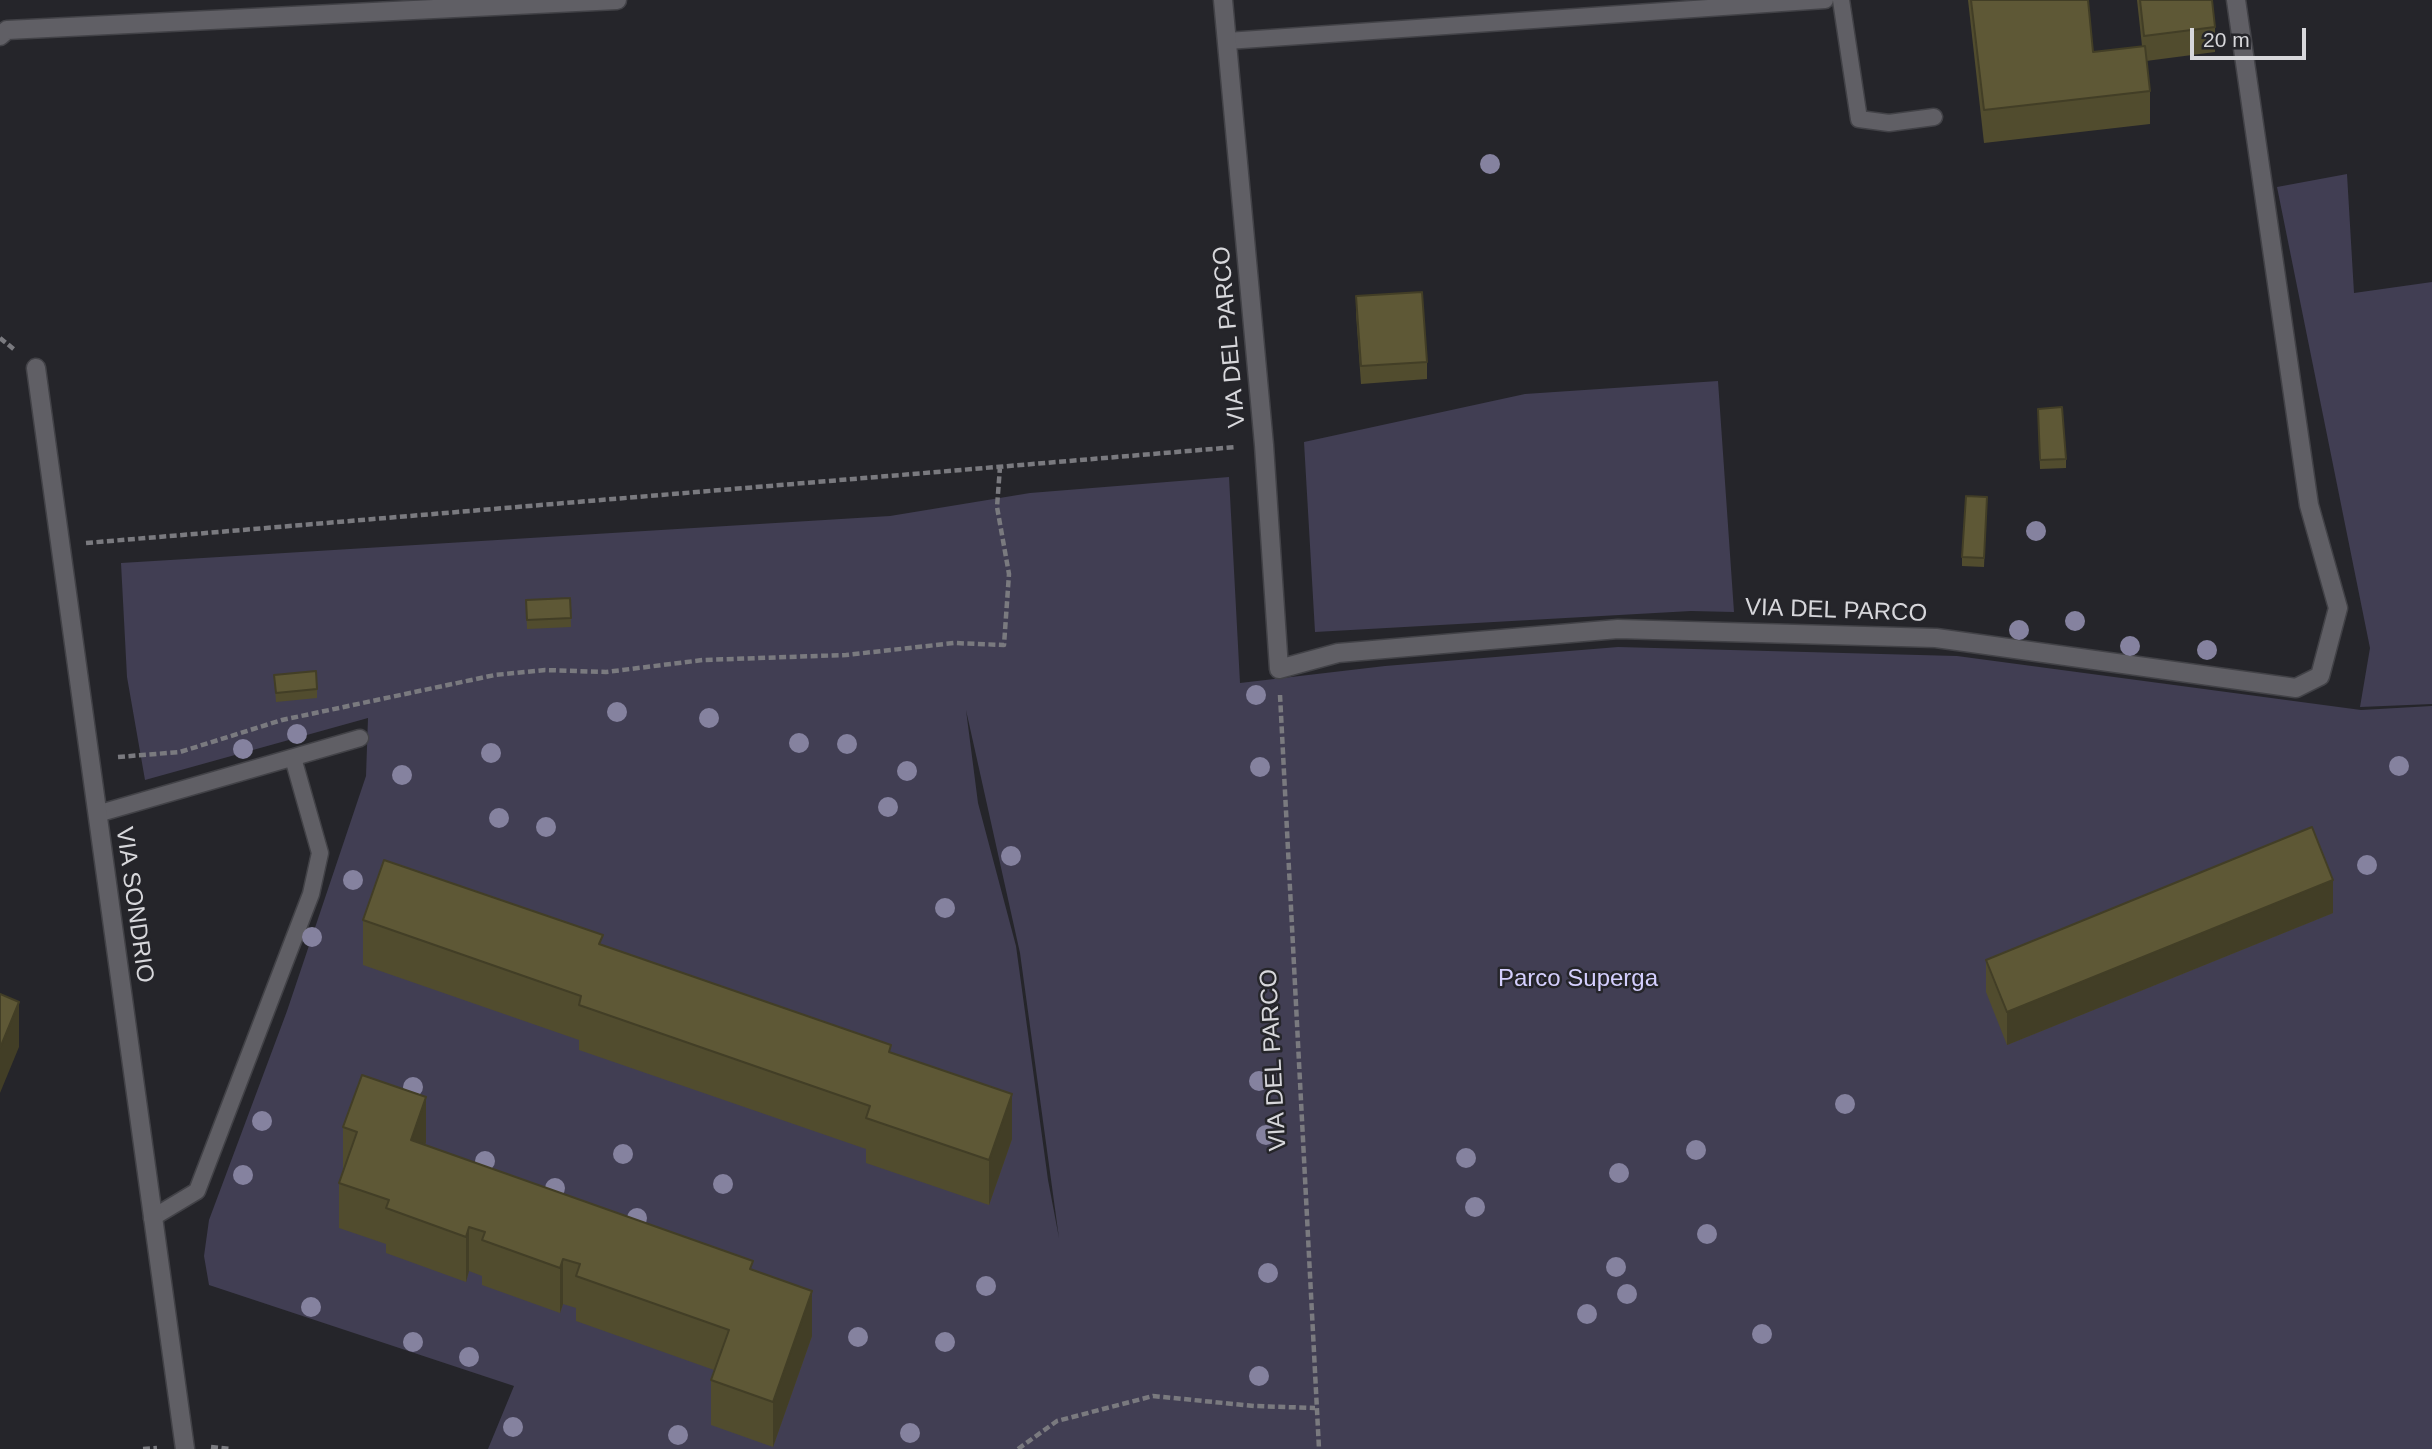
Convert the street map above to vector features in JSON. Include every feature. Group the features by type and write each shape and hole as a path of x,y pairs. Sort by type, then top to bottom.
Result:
{"street":[{"path":"0,36 7,30 617,0"},
{"name":"VIA DEL PARCO","path":"1223,0 1264,445 1279,669 1338,653 1618,629 1936,638 2296,688 2320,676 2338,608 2309,505 2236,0"},
{"name":"VIA SONDRIO","path":"36,368 185,1449"}],"lane":[{"path":"1227,41 1825,0"},
{"path":"1840,0 1859,119 1889,123 1934,117"},
{"path":"97,814 360,738"},
{"path":"152,1217 197,1191 311,894 320,853 293,758"}],"path":[{"path":"60,545 1264,445"},
{"path":"89,760 180,752 282,720 495,675 545,670 606,672 703,660 846,655 954,643 1004,645 1009,574 997,506 1000,467"},
{"name":"VIA DEL PARCO","path":"1279,669 1319,1449"},
{"path":"1018,1449 1058,1422 1153,1396 1254,1406 1315,1408"},
{"path":"225,1449 231,1449"}],"green space":[{"path":"2347,174 2354,293 2432,282 2432,704 2360,707 2370,648 2277,187"},
{"path":"1718,381 1734,612 1691,611 1315,632 1304,442 1525,394"},
{"name":"Parco Superga","path":"1229,477 1240,683 1385,666 1618,647 1957,656 2361,710 2432,706 2432,1449 488,1449 514,1386 209,1285 204,1256 209,1220 287,1011 366,776 368,718 145,780 127,677 121,563 890,516 1030,493","holes":["966,710 1020,953 1059,1238 1048,1180 1016,946 978,803"]}],"building":[{"path":"1971,0 2088,0 2093,52 2145,46 2150,91 1984,110"},
{"path":"2140,0 2212,0 2215,27 2144,36"},
{"path":"1422,292 1427,362 1361,366 1356,296"},
{"path":"2062,407 2066,459 2040,460 2038,409"},
{"path":"1966,496 1987,497 1984,558 1962,557"},
{"path":"570,598 571,618 527,620 526,600"},
{"path":"316,671 317,689 276,693 274,675"},
{"path":"2312,827 2333,880 2007,1012 1986,960"},
{"path":"384,860 603,935 599,944 891,1045 889,1052 1012,1094 989,1160 866,1118 870,1106 579,1005 581,996 363,920"},
{"path":"0,994 19,1002 0,1048"},
{"path":"362,1075 426,1097 411,1140 753,1261 750,1269 812,1291 773,1402 711,1380 729,1330 576,1276 580,1264 563,1259 560,1268 482,1240 485,1232 469,1227 466,1237 386,1208 389,1200 339,1183 357,1132 343,1127"}]}
